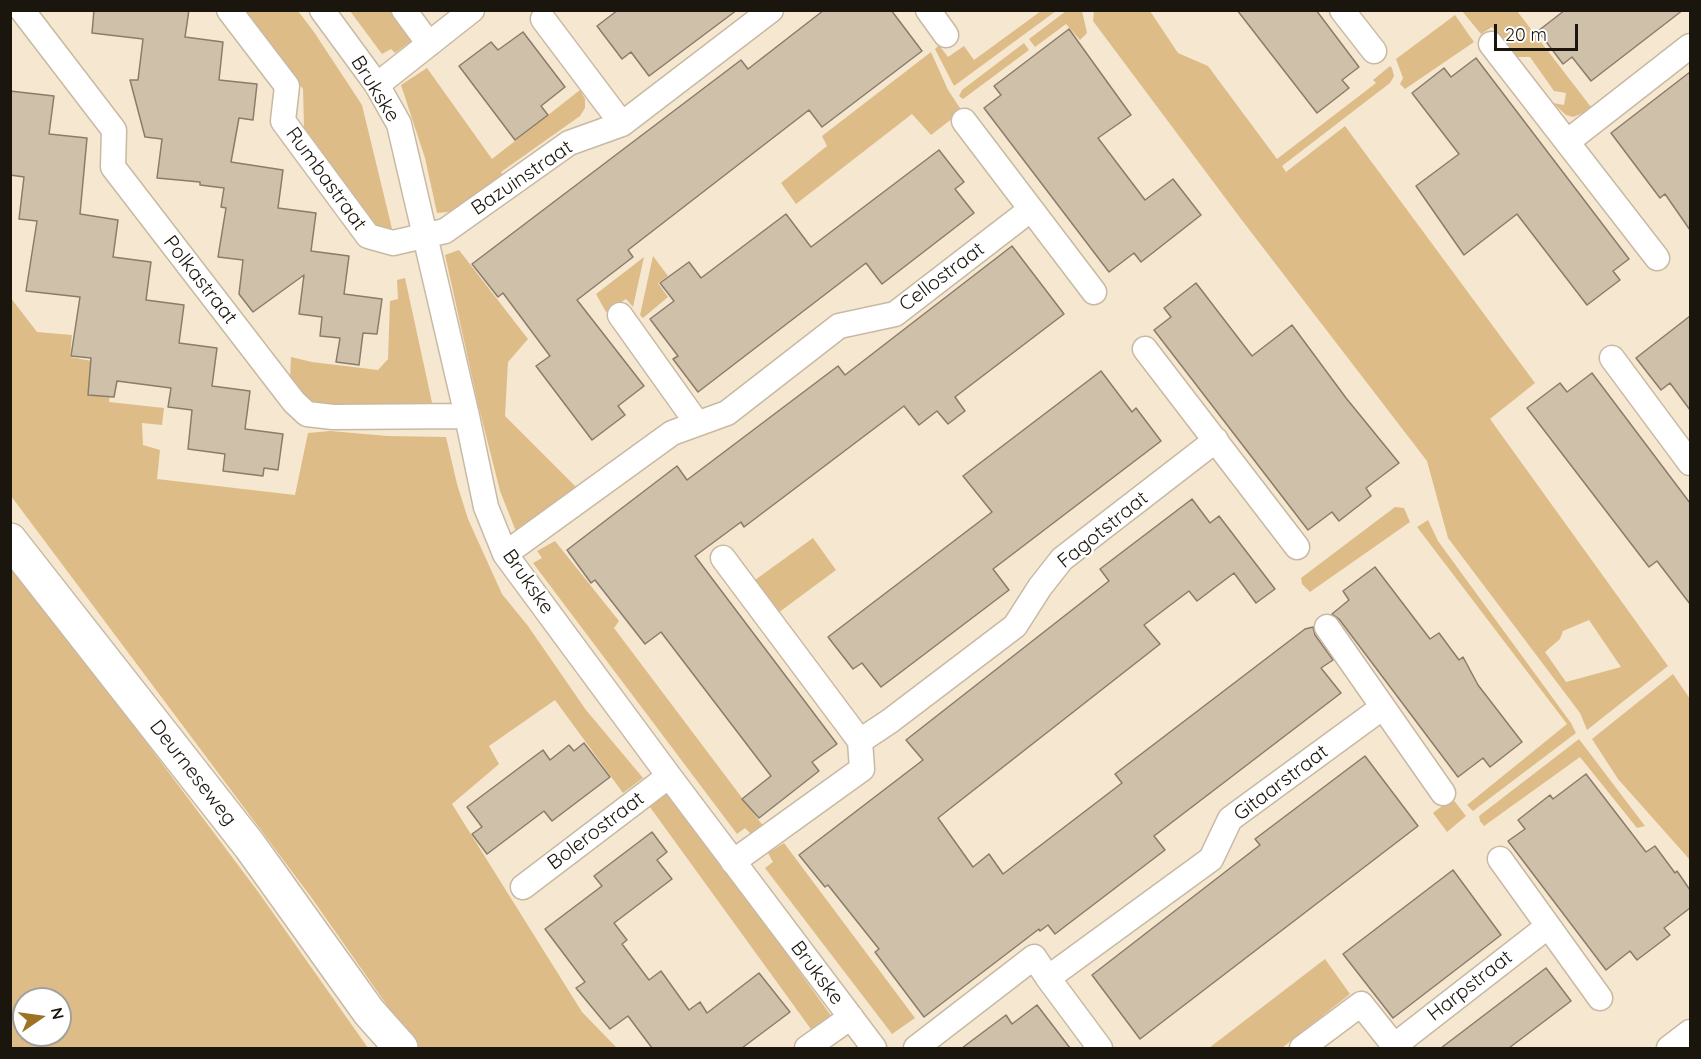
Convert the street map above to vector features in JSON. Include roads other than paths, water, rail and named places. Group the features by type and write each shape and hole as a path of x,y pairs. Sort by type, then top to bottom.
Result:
{"main road":[{"name":"Deurneseweg","path":"10,540 250,846 369,1012 401,1048"},
{"name":"Deurneseweg","path":"369,1012 387,1048"}],"street":[{"name":"Polkastraat","path":"22,10 114,130 113,167 294,402 307,414 333,417 467,416"},
{"name":"Rumbastraat","path":"229,10 287,86 283,121 368,236 393,243 425,236"},
{"name":"Brukske","path":"322,10 377,85 399,124 486,507 506,554 733,862 874,1048"},
{"path":"404,10 429,44"},
{"path":"377,85 472,10"},
{"name":"Bazuinstraat","path":"425,236 445,231 569,143 622,124 771,10"},
{"path":"928,10 946,35"},
{"path":"1342,10 1374,51"},
{"path":"543,19 622,124"},
{"path":"1491,44 1657,258"},
{"path":"1567,142 1690,46"},
{"path":"964,121 1094,292"},
{"name":"Cellostraat","path":"506,554 672,433 727,413 839,326 895,314 1030,210"},
{"path":"620,315 697,423"},
{"path":"1145,349 1297,547"},
{"path":"1612,357 1689,457"},
{"name":"Fagotstraat","path":"860,741 890,721 1015,626 1040,587 1062,559 1216,440"},
{"path":"723,558 860,741 862,769 733,862"},
{"path":"1327,627 1443,793"},
{"name":"Gitaarstraat","path":"1048,978 1211,859 1230,819 1383,707"},
{"name":"Bolerostraat","path":"523,886 669,776"},
{"path":"1500,859 1600,998"},
{"name":"Harpstraat","path":"1302,1048 1361,1004 1395,1047 1547,927"},
{"path":"916,1048 1034,957 1100,1048"},
{"path":"807,1048 851,1017"},
{"path":"1669,1048 1690,1032"}]}
